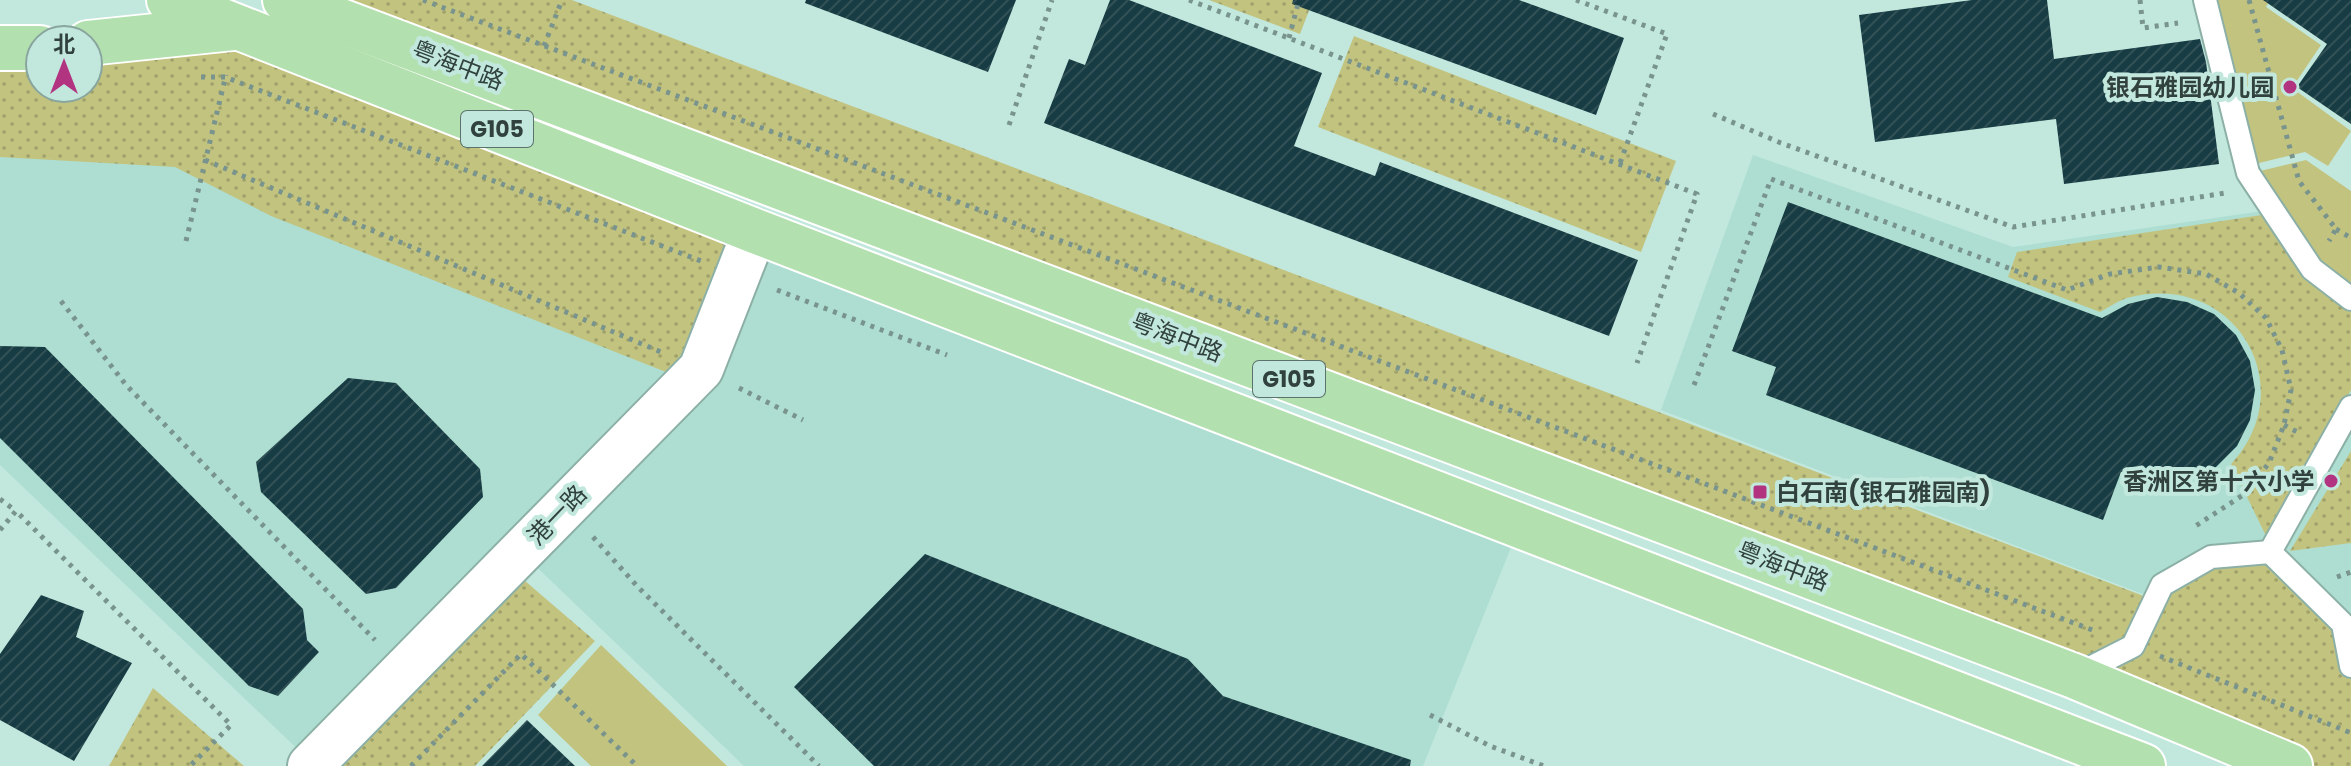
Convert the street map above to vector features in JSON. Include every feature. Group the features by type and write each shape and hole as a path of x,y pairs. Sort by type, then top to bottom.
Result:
{"highway":[{"name":"粤海中路","path":"169,0 755,231 2143,766"},
{"name":"粤海中路","path":"285,0 2074,676 2290,766"},
{"path":"104,41 239,28"},
{"path":"0,48 24,48"}],"street":[{"name":"港一路","path":"310,766 701,369 755,231"}],"lane":[{"path":"2207,10 2248,173 2312,269 2351,299"},
{"path":"2270,552 2351,407"},
{"path":"2074,676 2133,646 2162,585 2211,557 2270,552 2343,624 2351,666"}],"path":[{"path":"423,0 2133,646 2351,733"},
{"path":"544,46 562,0"},
{"path":"1009,125 1052,0"},
{"path":"1189,0 1697,194 1637,363"},
{"path":"1289,38 1299,0"},
{"path":"1576,0 1667,34 1620,164"},
{"path":"2140,0 2143,28 2207,10"},
{"path":"2249,0 2299,181 2336,229 2351,238"},
{"path":"186,241 239,28"},
{"path":"195,78 225,77 962,360"},
{"path":"1713,114 1781,143 2013,227 2258,188"},
{"path":"205,160 701,369 803,420"},
{"path":"1694,385 1771,179 2067,290 2110,274 2159,267 2206,274 2239,293 2266,318 2282,350 2291,390 2284,425 2269,463 2243,495 2189,529"},
{"path":"2312,269 2336,229"},
{"path":"61,301 126,385 405,670"},
{"path":"0,499 16,511 231,725 190,766"},
{"path":"565,507 637,586 819,766"},
{"path":"0,530 16,511"},
{"path":"411,766 521,654 637,766"},
{"path":"1430,715 1490,746 1544,766"}],"shaded area":[{"path":"295,0 572,0 2157,601 2212,559 2269,554 2341,625 2351,655 2351,766 2300,766"},
{"path":"1209,0 1313,0 1300,34"},
{"path":"2213,0 2270,0 2266,7 2321,45 2292,88 2351,131 2328,166 2305,152 2255,164"},
{"path":"1354,36 1676,161 1641,252 1318,127"},
{"path":"238,39 734,236 685,361 671,374 271,216 175,167 0,157 0,63 24,60 24,104 104,104 104,52"},
{"path":"0,57 24,76 24,104 104,104 104,95 695,366 309,760 0,465"},
{"path":"1753,155 2013,247 2270,210 2351,302 2351,401 2266,547 2148,596 1661,410"},
{"path":"2306,160 2351,191 2351,290 2316,262 2256,172"},
{"path":"2268,214 2351,308 2351,390 2266,536 2231,464 2252,433 2260,401 2258,369 2246,340 2226,317 2198,301 2165,294 2127,298 2100,312 2008,277 2017,252"},
{"path":"758,237 1518,530 1423,766 744,766 523,554 705,369"},
{"name":"香洲区第十六小学","path":"2351,411 2351,653 2273,551"},
{"path":"2351,451 2351,543 2290,551"},
{"path":"517,574 595,641 475,766 329,766"},
{"path":"601,645 727,766 591,766 538,715"},
{"path":"153,688 244,766 109,766"}],"building":[{"path":"806,0 1016,0 988,72 805,3"},
{"path":"1110,0 1129,0 1322,73 1294,146 1375,176 1380,162 1638,260 1609,336 1044,123 1069,59 1085,65"},
{"path":"1293,0 1519,0 1624,38 1596,115 1292,4"},
{"path":"1972,0 2047,0 2054,59 2200,39 2206,62 2219,164 2064,184 2056,119 1875,142 1859,15"},
{"path":"2263,0 2351,0 2351,124 2297,87 2327,44"},
{"path":"1788,202 2102,318 2128,304 2157,297 2187,302 2214,314 2236,335 2250,361 2255,390 2250,420 2237,446 2216,467 2187,480 2155,484 2121,472 2103,520 1766,395 1776,367 1732,351"},
{"path":"0,346 45,347 303,609 307,640 319,652 278,696 249,686 0,438"},
{"path":"348,378 396,383 480,469 483,497 396,588 366,594 261,492 256,462"},
{"path":"925,554 1188,659 1223,696 1411,760 1410,766 874,766 794,687"},
{"path":"41,595 84,611 76,637 132,663 74,761 0,720 0,654"},
{"path":"527,720 575,766 482,766"}],"place":[{"name":"银石雅园幼儿园","path":"2290,87"},
{"name":"香洲区第十六小学","path":"2331,481"},
{"name":"白石南(银石雅园南)","path":"1760,492"}]}
